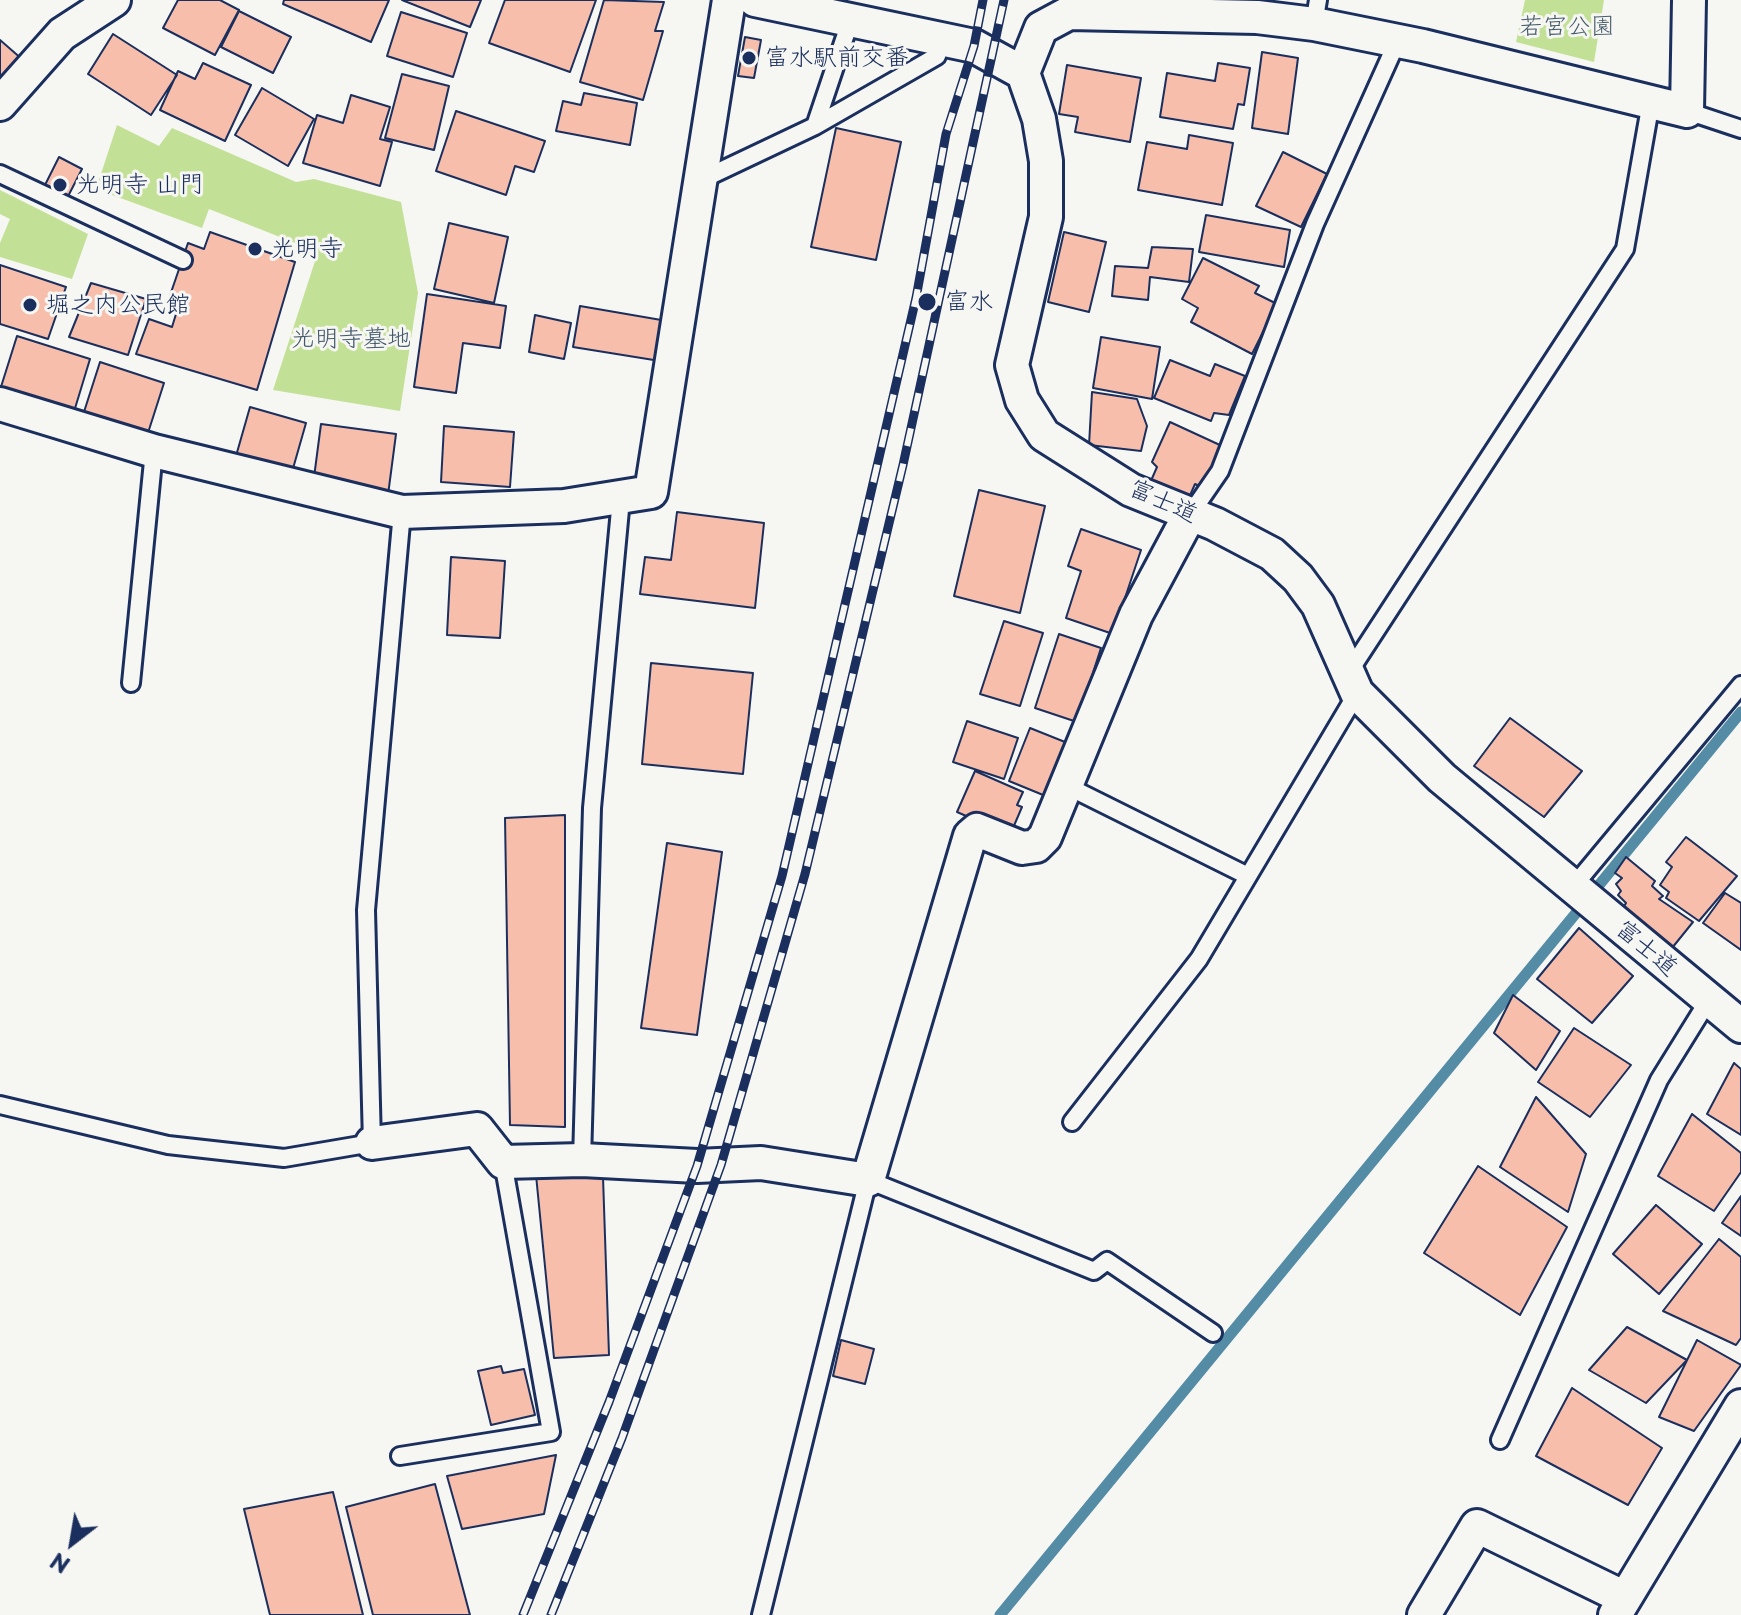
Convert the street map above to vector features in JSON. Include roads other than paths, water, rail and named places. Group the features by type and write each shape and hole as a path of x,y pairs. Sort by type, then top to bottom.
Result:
{"street":[{"path":"0,104 62,34 114,0"},
{"path":"0,404 154,451 402,512 564,506 651,492 729,0"},
{"path":"755,0 974,46 1023,73 1041,28 1069,13 1099,6 1257,17 1316,12 1397,42 1687,111 1689,0"},
{"name":"富士道","path":"1023,73 1039,119 1046,161 1046,217 1012,365 1022,400 1044,435 1074,457 1131,490 1215,524 1272,554 1298,578 1318,605 1353,683 1442,778 1741,1026"},
{"path":"372,1143 477,1129 503,1162 582,1160 697,1166 761,1163 868,1180 970,836 977,830 1022,848 1036,846 1045,837 1136,615 1189,516"},
{"path":"1424,1615 1477,1526 1620,1606 1741,1406"}],"lane":[{"path":"815,126 851,19"},
{"path":"699,181 815,126 937,56 942,39"},
{"path":"1189,516 1220,471 1315,224 1397,42"},
{"path":"1072,1122 1199,959 1353,683 1625,249 1651,102"},
{"path":"1687,111 1741,129"},
{"path":"0,174 183,260"},
{"path":"131,683 154,451"},
{"path":"582,1160 592,808 621,499"},
{"path":"0,1105 168,1145 284,1158 372,1143 366,910 402,512"},
{"path":"1581,895 1741,685"},
{"path":"1067,786 1248,876"},
{"path":"1500,1440 1659,1080 1708,1001"},
{"path":"400,1456 551,1432 503,1162"},
{"path":"761,1615 868,1180 1094,1271 1107,1261 1213,1333"}],"waterway":[{"path":"1000,1615 1741,712"}],"railway":[{"path":"523,1615 609,1402 697,1166 782,876 916,298 946,134 974,46 983,0"},
{"path":"551,1615 622,1438 721,1165 805,874 903,465 1004,0"}],"place":[{"name":"富水駅前交番","path":"749,58"},
{"name":"光明寺 山門","path":"60,185"},
{"name":"光明寺","path":"255,249"},
{"name":"富水","path":"927,302"},
{"name":"堀之内公民館","path":"30,305"}],"park label":[{"name":"若宮公園","path":"1567,27"},
{"name":"光明寺墓地","path":"351,339"}]}
